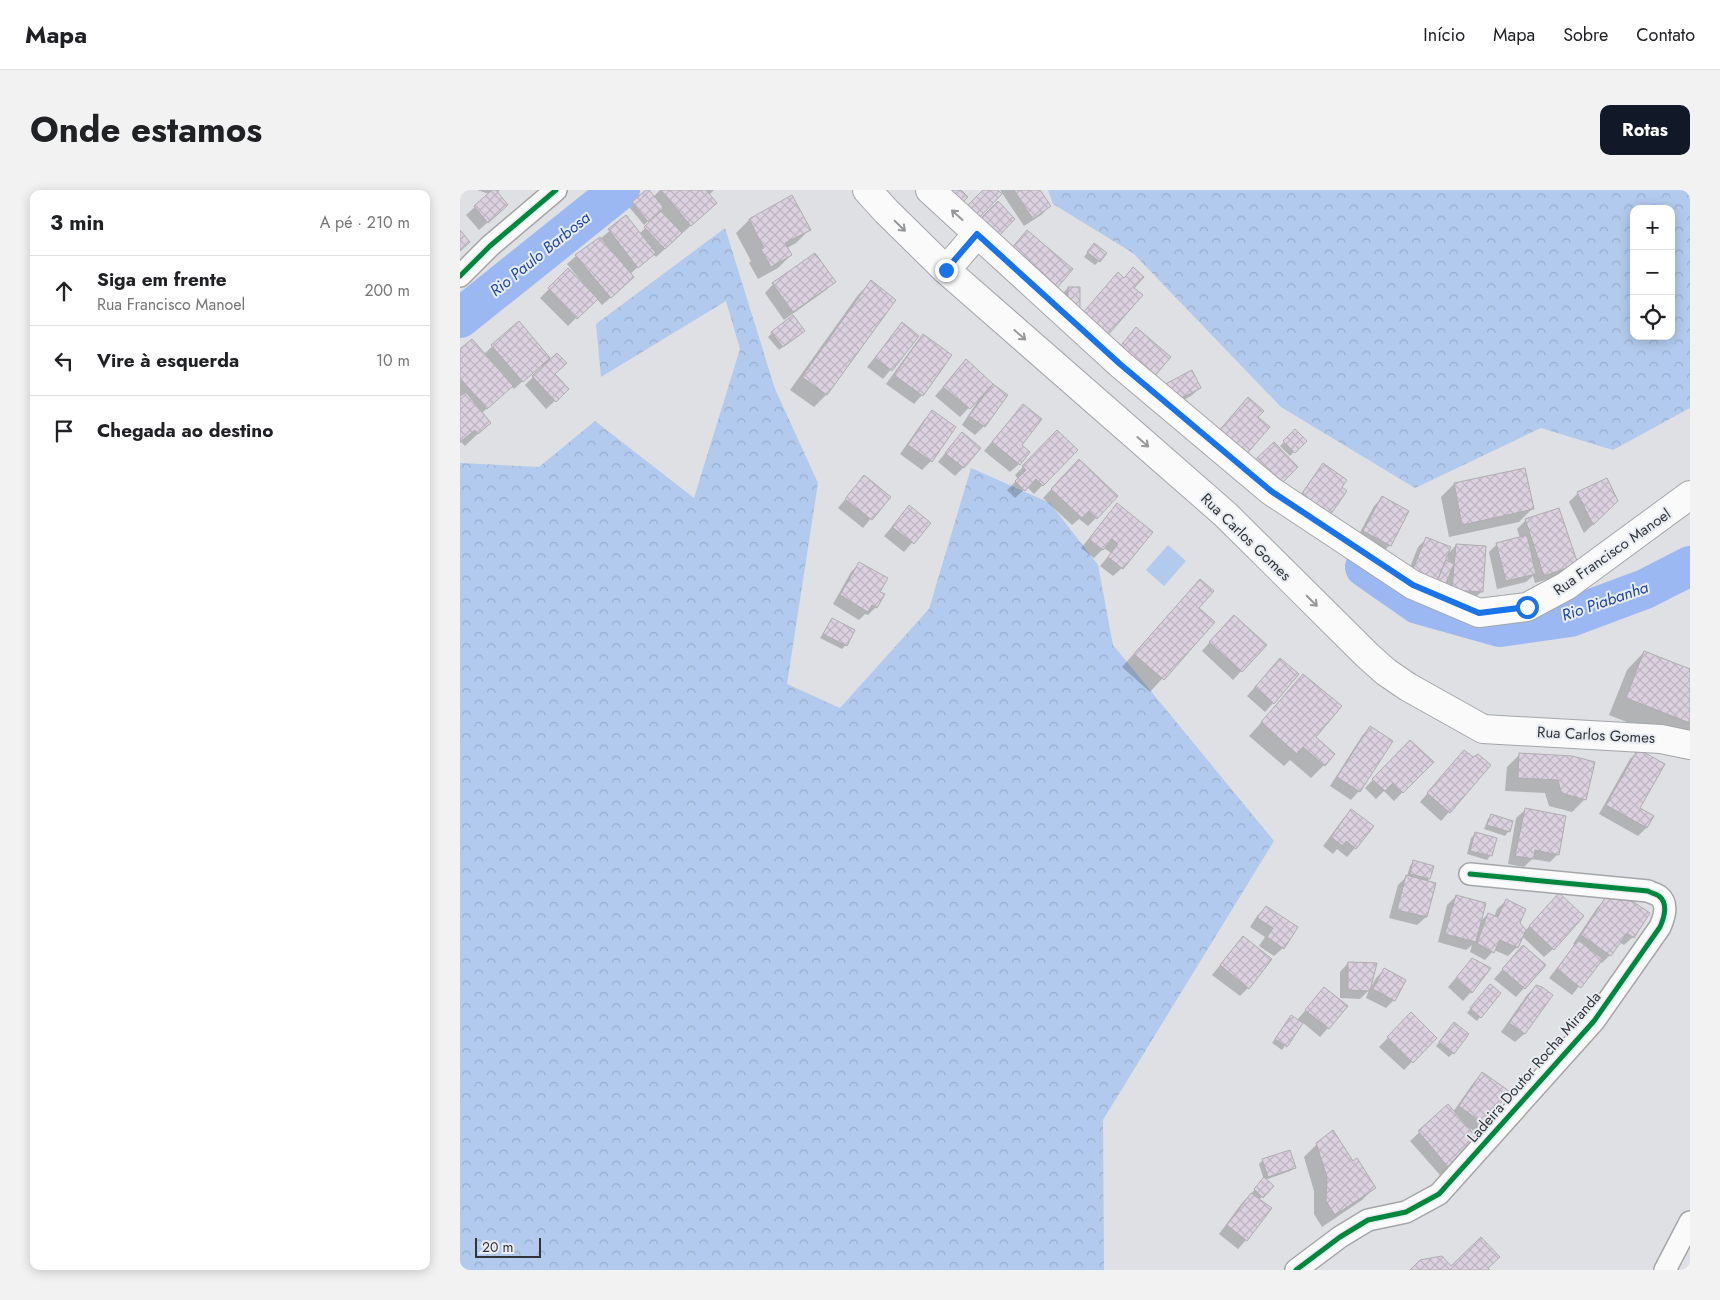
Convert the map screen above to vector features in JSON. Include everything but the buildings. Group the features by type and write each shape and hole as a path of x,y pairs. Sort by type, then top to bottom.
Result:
{"main road":[{"name":"Rua Carlos Gomes","path":"867,190 946,270 1226,515 1368,656 1386,672 1408,687 1484,729 1662,739 1690,745"},
{"name":"Rua Francisco Manoel","path":"930,190 1120,364 1271,491 1413,585 1479,613 1527,607 1566,586 1690,495"},
{"path":"946,270 977,234"}],"street":[{"path":"460,276 490,246 556,190"},
{"name":"Ladeira Doutor Rocha Miranda","path":"1296,1270 1340,1237 1368,1220 1406,1212 1439,1194 1594,1021 1660,927 1666,915 1664,903 1659,896 1648,891 1470,874"},
{"path":"1665,1270 1690,1222"}],"green space":[{"path":"1048,190 1690,190 1690,408 1613,450 1541,428 1415,488 1281,407 1133,253 1053,204"},
{"path":"725,228 775,389 818,483 787,684 840,708 929,609 971,468 1050,503 1098,565 1113,645 1274,841 1103,1120 1104,1270 460,1270 460,463 539,467 595,421 694,498 740,349 726,301 601,377 596,324"},
{"path":"1168,545 1186,561 1164,586 1146,570"}],"waterway":[{"name":"Rio Paulo Barbosa","path":"460,318 620,190"},
{"name":"Rio Piabanha","path":"1365,567 1418,604 1500,627 1570,617 1645,589 1690,566"}],"cycle path":[{"path":"460,276 490,246 556,190"},
{"path":"1296,1270 1340,1237 1368,1220 1406,1212 1439,1194 1594,1021 1660,927 1664,915 1665,907 1662,899 1648,891 1470,874"}],"route":[{"path":"946,270 977,234 1120,364 1271,491 1413,585 1479,613 1527,607"}]}
